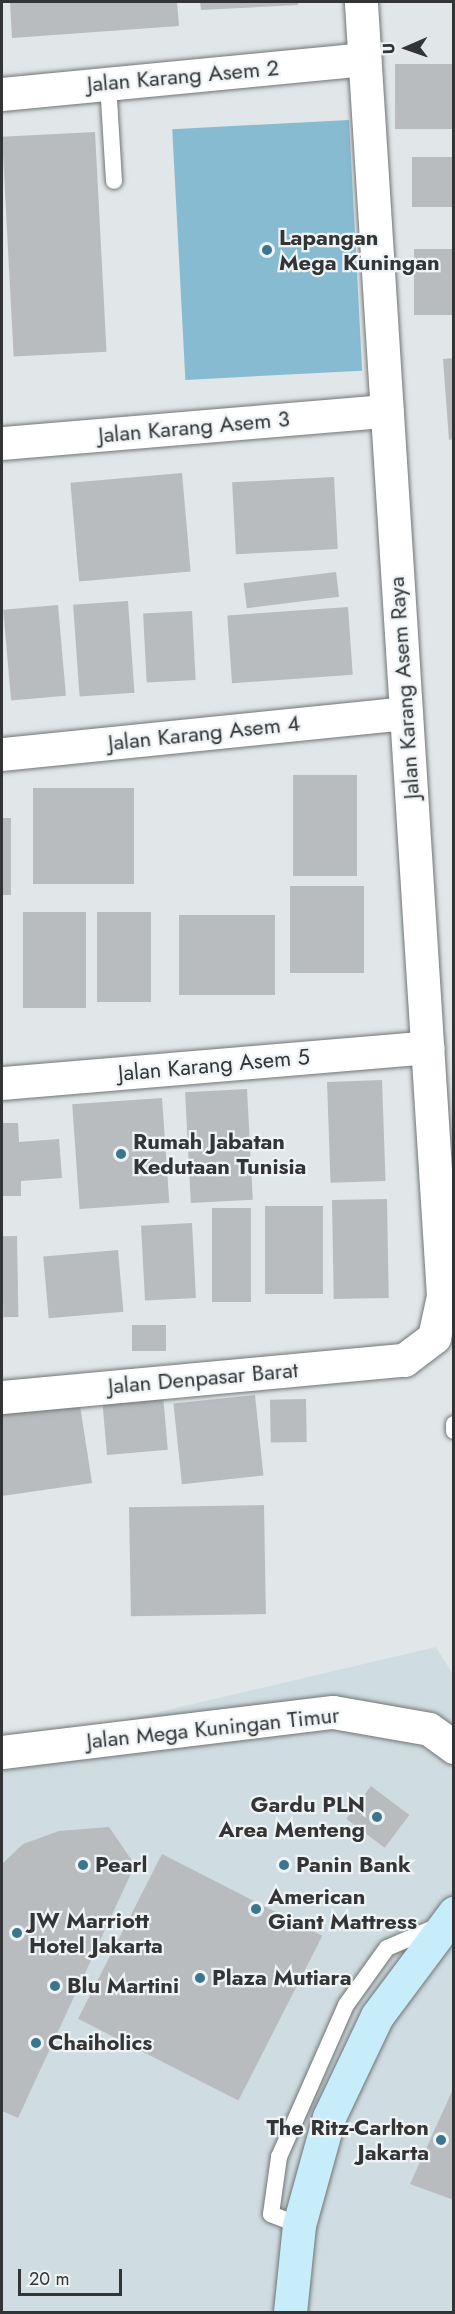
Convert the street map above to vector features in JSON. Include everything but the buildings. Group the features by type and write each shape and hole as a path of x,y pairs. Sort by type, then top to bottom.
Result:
{"main road":[{"path":"290,2313 299,2225 329,2117 372,2026 447,1919"}],"street":[{"name":"Jalan Karang Asem Raya","path":"360,2 443,1296 434,1337 404,1360"},
{"name":"Jalan Karang Asem 2","path":"2,94 364,59"},
{"name":"Jalan Karang Asem 3","path":"2,442 387,411"},
{"name":"Jalan Karang Asem 4","path":"2,754 406,713"},
{"name":"Jalan Karang Asem 5","path":"2,1083 427,1047"},
{"name":"Jalan Denpasar Barat","path":"2,1397 404,1360"},
{"name":"Jalan Mega Kuningan Timur","path":"2,1752 333,1712 445,1732"}],"lane":[{"path":"108,83 114,181"},
{"path":"453,1424 453,1431"}],"shaded area":[{"name":"Lapangan Mega Kuningan","path":"349,120 362,371 185,380 172,129"},
{"path":"436,1647 454,1676 453,2312 2,2312 2,1749"}],"place":[{"name":"Lapangan Mega Kuningan","path":"267,250"},
{"name":"Rumah Jabatan Kedutaan Tunisia","path":"121,1154"},
{"name":"Gardu PLN Area Menteng","path":"377,1817"},
{"name":"Pearl","path":"83,1865"},
{"name":"Panin Bank","path":"284,1865"},
{"name":"American Giant Mattress","path":"256,1909"},
{"name":"JW Marriott Hotel Jakarta","path":"17,1933"},
{"name":"Plaza Mutiara","path":"200,1978"},
{"name":"Blu Martini","path":"55,1986"},
{"name":"Chaiholics","path":"36,2043"},
{"name":"The Ritz-Carlton Jakarta","path":"441,2140"}]}
